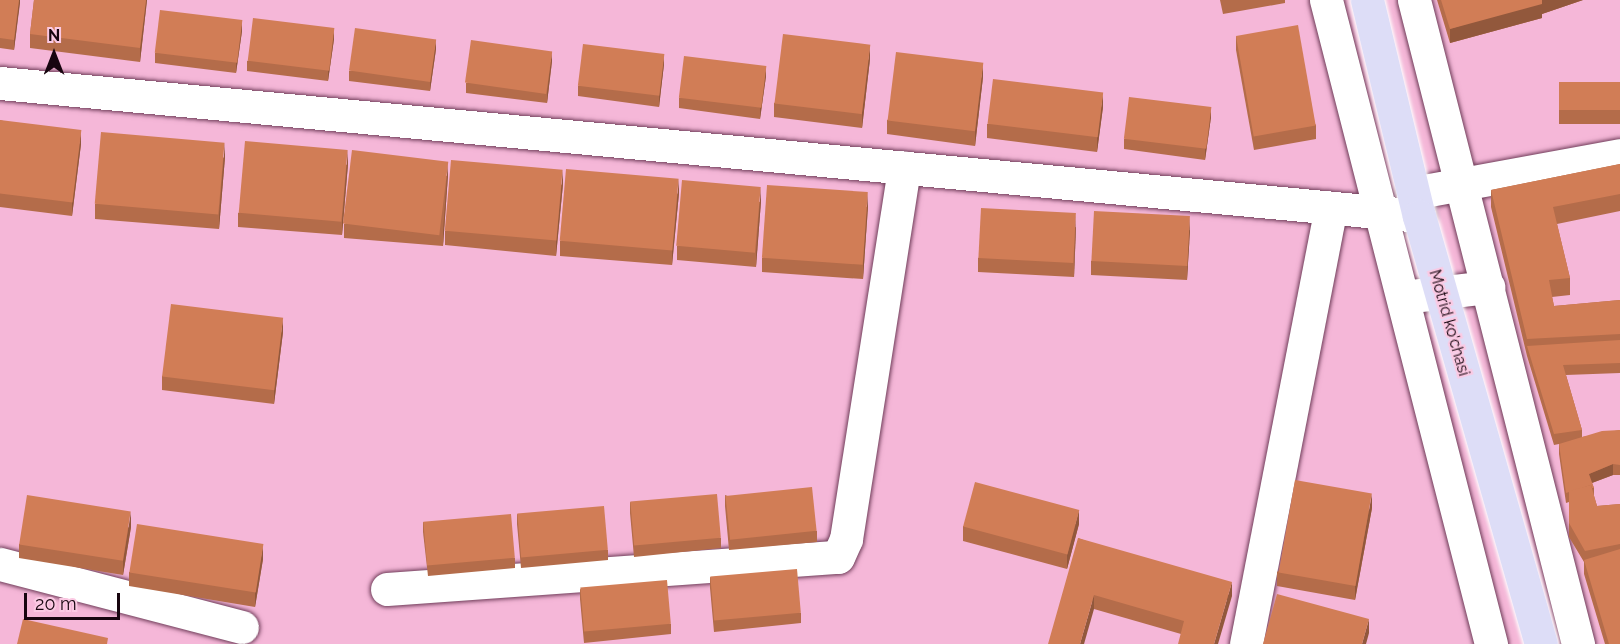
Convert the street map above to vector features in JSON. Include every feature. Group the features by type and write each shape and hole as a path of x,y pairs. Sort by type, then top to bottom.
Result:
{"main road":[{"name":"Motrid ko'chasi","path":"1367,0 1416,205 1541,644"}],"street":[{"path":"1326,0 1491,644"},
{"path":"1414,0 1464,183 1578,644"},
{"path":"0,83 1381,213 1416,205 1464,183 1620,155"},
{"path":"387,589 838,557 846,539 904,168"},
{"path":"1246,644 1330,208"},
{"path":"1402,297 1488,287"},
{"path":"0,564 242,627"}],"building":[{"path":"0,0 19,0 14,40 0,38"},
{"path":"34,0 146,0 140,48 30,34"},
{"path":"1441,0 1542,0 1542,4 1450,29"},
{"path":"160,10 242,20 237,63 155,53"},
{"path":"253,18 334,28 329,71 248,61"},
{"path":"1298,25 1316,125 1254,136 1236,36"},
{"path":"355,28 436,39 430,82 349,71"},
{"path":"783,34 870,45 862,114 774,103"},
{"path":"471,40 552,51 546,94 465,83"},
{"path":"583,44 664,54 659,96 578,86"},
{"path":"896,52 983,63 975,131 888,120"},
{"path":"684,56 766,66 761,108 679,98"},
{"path":"993,79 1103,93 1098,137 988,124"},
{"path":"1559,82 1620,82 1620,110 1559,110"},
{"path":"1129,97 1211,107 1206,149 1124,139"},
{"path":"0,120 81,130 72,202 0,194"},
{"path":"101,132 225,143 218,215 95,204"},
{"path":"245,141 348,150 341,222 239,213"},
{"path":"352,150 448,162 439,235 343,223"},
{"path":"451,160 563,170 556,240 445,231"},
{"path":"1620,164 1620,194 1553,207 1570,278 1549,280 1554,306 1620,300 1620,334 1527,339 1491,190"},
{"path":"566,169 679,179 672,251 560,241"},
{"path":"682,180 761,187 755,253 676,246"},
{"path":"767,185 868,192 863,265 762,258"},
{"path":"981,208 1076,213 1073,263 978,258"},
{"path":"1094,211 1190,216 1187,266 1091,261"},
{"path":"171,304 283,318 274,390 162,376"},
{"path":"1620,340 1620,363 1563,365 1582,430 1554,434 1527,346"},
{"path":"1620,430 1620,465 1613,464 1589,474 1594,488 1591,485 1566,493 1559,444 1602,431"},
{"path":"1295,480 1372,494 1355,586 1279,573"},
{"path":"975,482 1079,510 1067,554 963,526"},
{"path":"1591,485 1597,506 1620,504 1620,544 1585,551 1569,523 1569,491"},
{"path":"812,487 817,531 730,540 725,496"},
{"path":"717,494 721,538 634,545 630,502"},
{"path":"27,495 131,511 123,561 19,544"},
{"path":"604,506 608,550 521,557 517,514"},
{"path":"511,514 515,558 427,566 423,522"},
{"path":"137,524 263,544 256,592 129,572"},
{"path":"1078,538 1232,582 1214,644 1178,644 1184,621 1094,595 1080,644 1048,644"},
{"path":"1620,549 1620,644 1609,644 1584,560"},
{"path":"797,569 801,613 714,620 710,577"},
{"path":"667,580 671,624 584,631 580,588"},
{"path":"1277,594 1369,619 1362,644 1263,644"},
{"path":"23,619 108,638 107,644 17,644"}]}
